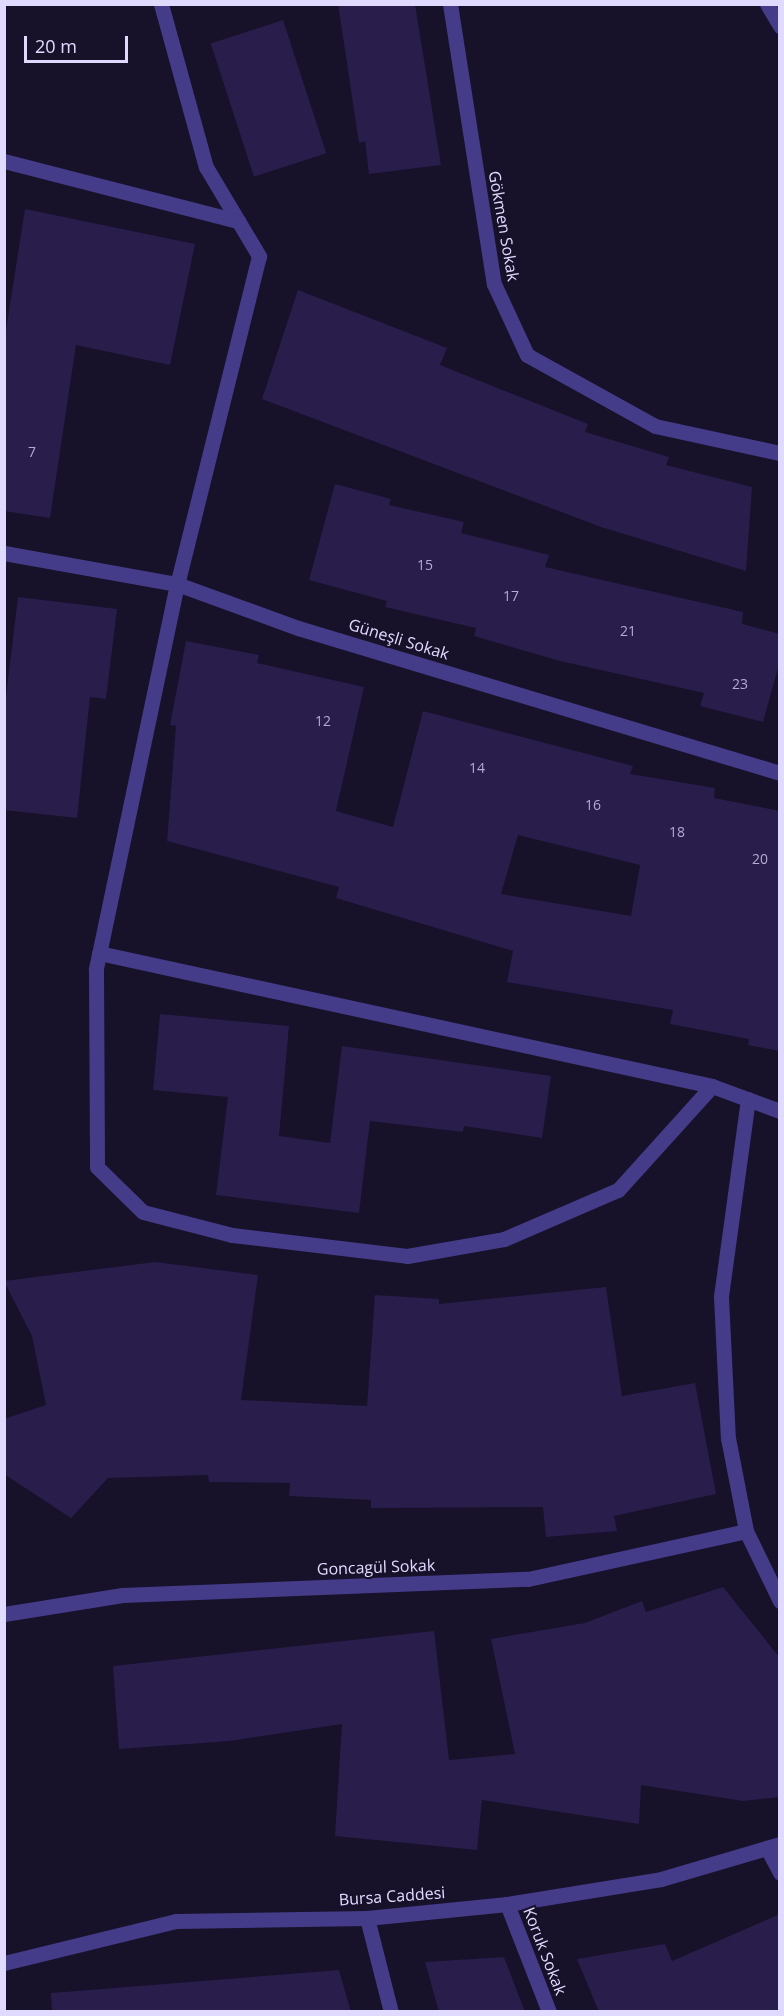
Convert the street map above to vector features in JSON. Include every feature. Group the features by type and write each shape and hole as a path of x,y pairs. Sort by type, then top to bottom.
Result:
{"street":[{"path":"161,4 206,167 259,256 177,584 99,953 93,1090 97,1167 143,1212 232,1235 407,1256 504,1239 618,1190 712,1086"},
{"name":"Gökmen Sokak","path":"450,4 494,284 526,355 655,426 780,453"},
{"path":"767,4 780,26"},
{"path":"4,161 238,221"},
{"name":"Güneşli Sokak","path":"4,553 177,584 309,631 780,773"},
{"path":"99,953 712,1086 780,1111"},
{"path":"748,1100 721,1297 728,1438 746,1531 780,1601"},
{"name":"Goncagül Sokak","path":"4,1614 122,1595 528,1579 746,1531"},
{"path":"774,1847 780,1873"},
{"name":"Bursa Caddesi","path":"4,1963 176,1922 367,1918 507,1904 661,1879 774,1847"},
{"name":"Koruk Sokak","path":"507,1904 549,2012"},
{"path":"367,1918 391,2012"}],"building":[{"path":"338,4 415,4 441,165 369,174 365,141 359,143"},
{"path":"283,20 326,153 254,177 211,43"},
{"path":"25,209 195,244 170,365 76,345 50,518 4,511 4,343"},
{"path":"298,290 447,348 440,365 588,424 585,432 669,457 666,465 752,487 746,571 601,527 262,399"},
{"path":"335,484 391,499 389,505 464,522 461,533 549,555 545,567 743,612 742,624 780,634 780,661 763,722 700,706 704,693 560,661 474,636 476,628 385,607 387,601 309,580"},
{"path":"18,597 117,609 106,699 90,697 77,818 4,810 4,713"},
{"path":"186,641 259,655 257,663 364,687 336,811 393,827 423,711 633,766 630,774 715,788 714,798 780,811 780,1051 748,1045 749,1039 670,1024 673,1010 507,982 513,951 336,898 339,887 167,841 176,726 170,725","holes":["518,835 640,865 631,916 501,894"]},
{"path":"160,1014 289,1026 279,1136 330,1143 342,1046 551,1076 542,1138 464,1126 463,1132 370,1121 359,1213 216,1195 228,1097 153,1090"},
{"path":"155,1262 258,1275 241,1400 367,1406 375,1295 439,1299 439,1304 606,1287 622,1396 695,1383 716,1494 614,1516 617,1531 546,1537 543,1507 371,1508 371,1500 289,1496 290,1483 209,1482 208,1475 108,1478 71,1518 4,1474 4,1419 46,1405 32,1336 4,1281"},
{"path":"723,1587 780,1658 780,1797 743,1801 641,1785 639,1824 482,1800 477,1850 335,1836 342,1724 230,1741 119,1749 113,1666 434,1631 449,1760 515,1754 491,1639 585,1623 642,1601 646,1612"},
{"path":"780,1914 780,2012 599,2012 577,1959 665,1944 672,1961"},
{"path":"504,1957 525,2012 439,2012 425,1962"},
{"path":"339,1970 351,2012 52,2012 51,1993"}]}
